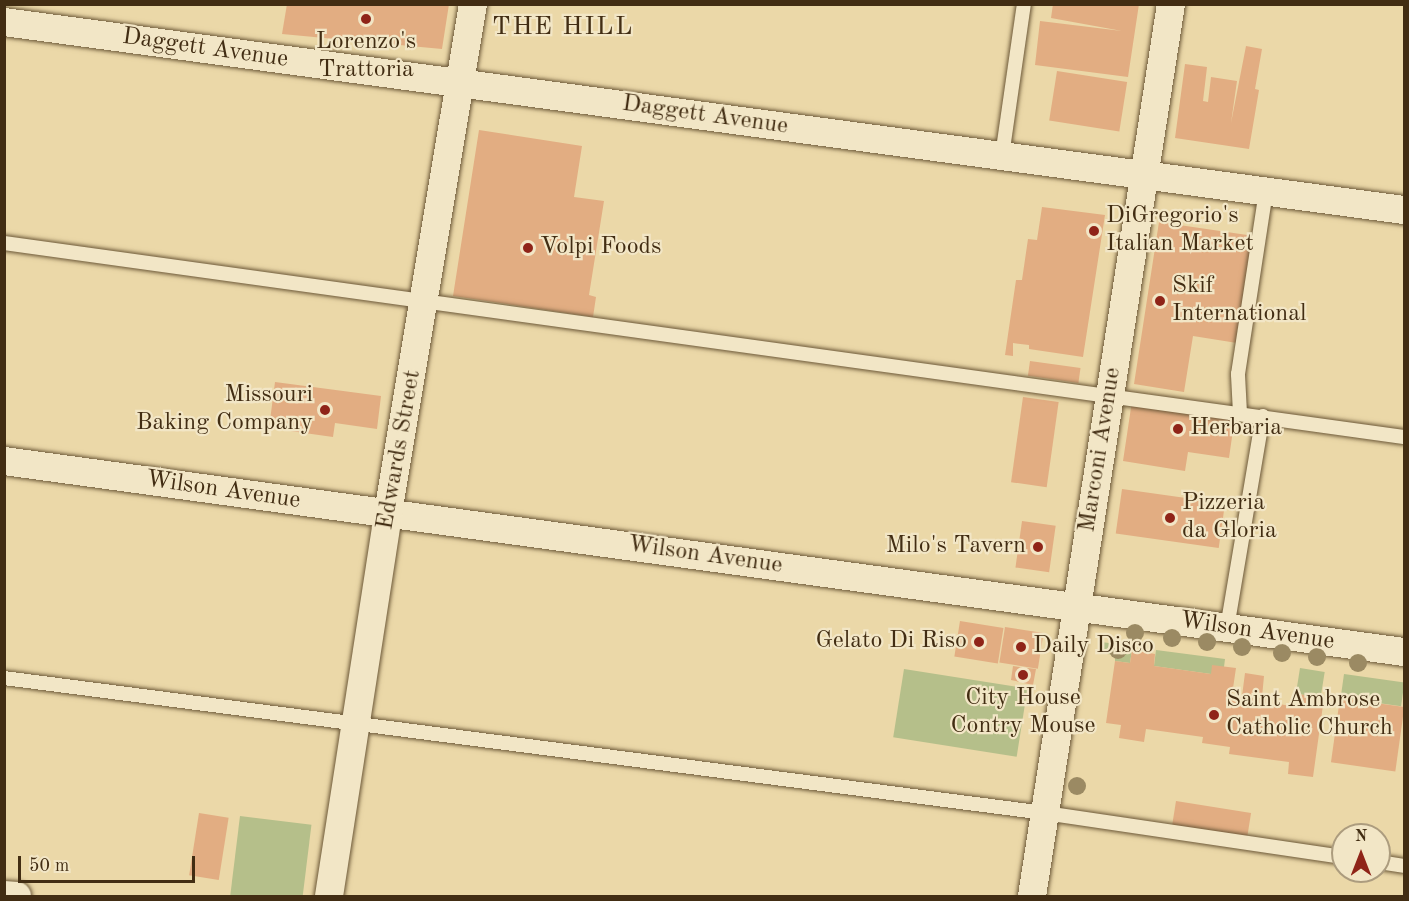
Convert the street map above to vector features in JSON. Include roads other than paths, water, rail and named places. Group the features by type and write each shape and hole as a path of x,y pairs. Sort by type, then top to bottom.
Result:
{"street":[{"name":"Edwards Street","path":"329,897 388,513 426,301 473,4"},
{"name":"Marconi Avenue","path":"1032,897 1171,4"},
{"name":"Daggett Avenue","path":"4,22 1404,210"},
{"name":"Wilson Avenue","path":"4,461 1404,652"},
{"path":"4,895 17,897"}],"lane":[{"path":"1002,156 1024,4"},
{"path":"1240,413 1238,374 1266,191"},
{"path":"4,243 1109,394 1404,437"},
{"path":"1227,628 1263,416"},
{"path":"4,678 1045,813 1331,855"}],"place":[{"name":"Lorenzo's Trattoria","path":"366,19"},
{"name":"DiGregorio's Italian Market","path":"1094,231"},
{"name":"Volpi Foods","path":"528,248"},
{"name":"Skif International","path":"1160,301"},
{"name":"Missouri Baking Company","path":"325,410"},
{"name":"Herbaria","path":"1178,429"},
{"name":"Pizzeria da Gloria","path":"1170,518"},
{"name":"Milo's Tavern","path":"1038,547"},
{"name":"Gelato Di Riso","path":"979,642"},
{"name":"Daily Disco","path":"1021,647"},
{"name":"City House Contry Mouse","path":"1023,675"},
{"name":"Saint Ambrose Catholic Church","path":"1214,715"}],"district":[{"name":"THE HILL","path":"563,28"}]}
